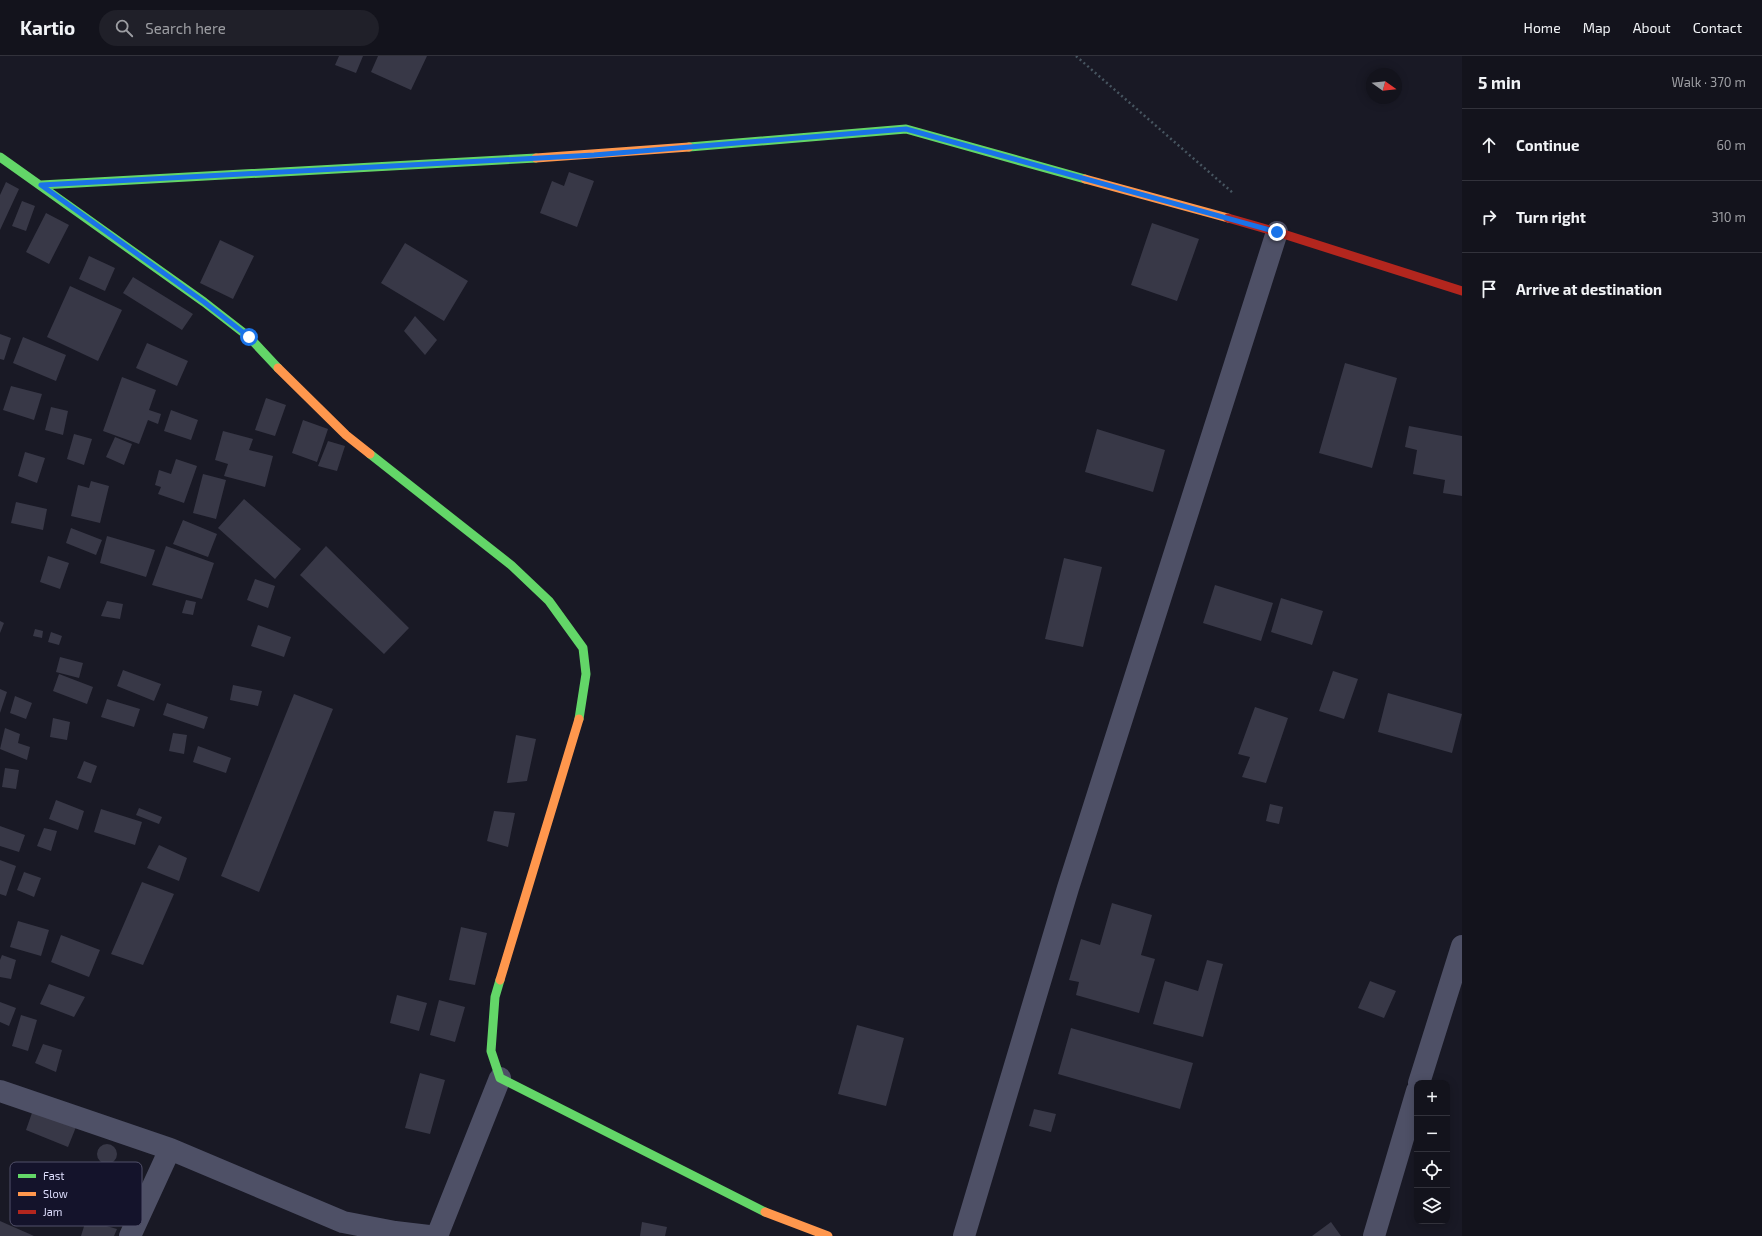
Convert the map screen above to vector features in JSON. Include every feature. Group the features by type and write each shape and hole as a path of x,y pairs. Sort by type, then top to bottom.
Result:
{"street":[{"path":"41,185 594,155 906,129 1277,232 1462,291"},
{"path":"0,157 204,302 249,337 291,382 346,436 511,565 549,601 583,648 586,674 577,728 495,997 491,1051 500,1078 437,1236"},
{"path":"964,1236 1068,888 1277,232"},
{"path":"1420,1080 1462,946"},
{"path":"500,1078 775,1217 828,1236"},
{"path":"0,1092 170,1149 344,1222 395,1232 429,1236"},
{"path":"1374,1236 1414,1101"},
{"path":"142,1210 170,1149"},
{"path":"130,1236 135,1226"}],"path":[{"path":"1076,56 1236,195"}],"building":[{"path":"339,56 363,56 356,73 335,65"},
{"path":"378,56 427,56 411,90 371,72"},
{"path":"569,172 594,181 577,227 540,213 552,181 564,186"},
{"path":"6,182 19,189 0,230 0,195"},
{"path":"22,201 35,206 26,231 12,226"},
{"path":"46,213 69,225 49,264 26,252"},
{"path":"1152,223 1199,239 1177,301 1131,285"},
{"path":"220,240 254,256 233,299 200,283"},
{"path":"405,243 468,281 444,321 381,283"},
{"path":"89,256 115,268 105,291 79,279"},
{"path":"133,277 193,314 182,330 123,293"},
{"path":"70,286 122,310 98,361 47,337"},
{"path":"415,316 437,340 425,355 404,331"},
{"path":"0,334 11,338 4,360 0,359"},
{"path":"23,337 66,355 56,381 13,363"},
{"path":"147,343 188,361 177,386 136,368"},
{"path":"1345,363 1397,378 1372,468 1319,453"},
{"path":"122,377 156,390 149,410 161,414 158,424 148,420 139,444 103,431"},
{"path":"11,386 42,394 34,420 3,410"},
{"path":"266,398 286,405 275,436 255,430"},
{"path":"51,407 68,411 63,435 45,430"},
{"path":"171,410 198,420 191,440 164,431"},
{"path":"303,420 328,429 317,462 292,453"},
{"path":"1409,426 1462,436 1462,496 1443,493 1445,480 1413,474 1417,450 1405,447"},
{"path":"1097,429 1165,450 1153,492 1085,472"},
{"path":"223,431 253,439 249,450 273,456 265,487 224,476 228,464 215,460"},
{"path":"74,434 92,439 84,465 67,459"},
{"path":"115,437 132,444 124,465 106,457"},
{"path":"328,441 345,446 337,471 318,466"},
{"path":"25,452 45,458 37,483 18,476"},
{"path":"176,459 197,466 184,503 158,494 161,487 155,485 159,470 171,474"},
{"path":"203,474 226,480 216,519 193,513"},
{"path":"91,481 109,486 100,523 71,516 78,485 89,488"},
{"path":"244,499 301,549 275,579 218,528"},
{"path":"16,502 47,509 43,530 11,523"},
{"path":"183,520 217,534 208,557 173,544"},
{"path":"71,528 102,540 96,555 66,543"},
{"path":"107,536 155,550 146,577 100,563"},
{"path":"166,546 214,563 202,599 152,585"},
{"path":"326,546 409,628 384,654 300,575"},
{"path":"48,556 69,563 60,589 40,582"},
{"path":"1064,558 1102,567 1083,647 1045,639"},
{"path":"255,579 275,586 268,608 247,600"},
{"path":"1215,585 1273,603 1261,641 1203,623"},
{"path":"1281,598 1323,611 1312,645 1271,632"},
{"path":"186,600 196,602 193,615 182,613"},
{"path":"107,601 123,604 120,619 101,616"},
{"path":"0,621 4,623 0,633"},
{"path":"258,625 291,637 284,657 251,646"},
{"path":"35,629 43,631 42,638 33,636"},
{"path":"51,632 62,636 59,645 48,642"},
{"path":"60,657 83,663 79,678 56,672"},
{"path":"123,670 161,684 154,701 117,686"},
{"path":"1333,671 1358,679 1344,719 1319,711"},
{"path":"59,674 93,687 87,704 53,691"},
{"path":"233,685 262,691 258,706 230,700"},
{"path":"0,689 7,692 0,713"},
{"path":"1388,693 1462,714 1452,753 1378,732"},
{"path":"294,694 333,709 259,892 221,876"},
{"path":"15,696 32,703 26,719 10,713"},
{"path":"107,699 140,709 134,727 101,717"},
{"path":"167,703 208,717 204,729 163,715"},
{"path":"1255,707 1288,718 1266,783 1242,777 1250,757 1238,754"},
{"path":"53,718 70,722 67,740 50,737"},
{"path":"5,728 20,734 18,743 30,747 27,760 0,749"},
{"path":"173,733 187,735 184,754 169,751"},
{"path":"516,735 536,739 527,781 507,783"},
{"path":"198,746 231,758 226,773 193,762"},
{"path":"84,761 97,766 91,783 77,778"},
{"path":"5,768 19,770 16,789 2,787"},
{"path":"56,800 84,811 78,830 49,819"},
{"path":"1270,804 1283,807 1279,824 1266,821"},
{"path":"139,808 162,817 159,824 136,815"},
{"path":"101,809 142,822 135,845 94,832"},
{"path":"494,811 515,813 508,847 487,841"},
{"path":"0,826 25,835 19,852 0,846"},
{"path":"44,828 57,831 51,851 37,846"},
{"path":"159,845 187,858 179,881 147,868"},
{"path":"0,860 16,866 6,896 0,894"},
{"path":"24,872 41,878 34,897 17,890"},
{"path":"142,882 174,894 143,965 111,954"},
{"path":"1112,903 1152,915 1141,955 1155,959 1139,1013 1076,995 1079,982 1069,980 1081,939 1100,945"},
{"path":"18,921 49,930 41,956 10,947"},
{"path":"461,927 487,933 475,985 449,980"},
{"path":"61,935 100,950 89,977 51,962"},
{"path":"2,955 16,960 11,979 0,977 0,960"},
{"path":"1207,960 1223,964 1203,1037 1153,1024 1165,981 1198,991"},
{"path":"1370,981 1396,991 1384,1018 1358,1008"},
{"path":"49,984 85,997 74,1017 40,1004"},
{"path":"397,995 427,1003 419,1031 390,1023"},
{"path":"439,1000 465,1007 455,1042 430,1035"},
{"path":"0,1002 16,1008 9,1026 0,1022"},
{"path":"21,1015 37,1020 28,1051 12,1046"},
{"path":"857,1025 904,1038 886,1106 838,1094"},
{"path":"1071,1028 1193,1063 1180,1109 1058,1074"},
{"path":"43,1044 62,1050 56,1072 35,1063"},
{"path":"420,1073 445,1080 430,1134 405,1128"},
{"path":"1034,1109 1056,1114 1051,1132 1029,1126"},
{"path":"33,1110 76,1127 68,1147 26,1130"},
{"path":"103,1145 111,1145 116,1150 116,1158 112,1162 102,1162 98,1158 98,1150"},
{"path":"0,1221 34,1236 0,1236"},
{"path":"642,1222 667,1227 665,1236 640,1236"},
{"path":"1331,1222 1341,1236 1312,1236"},
{"path":"84,1226 107,1226 117,1229 114,1236 81,1236"}],"traffic: fast":[{"path":"689,147 906,129 1085,179"},
{"path":"0,157 204,302 249,337 278,368"},
{"path":"41,185 536,158"},
{"path":"370,454 511,565 549,601 583,648 586,674 579,719"},
{"path":"500,980 495,997 491,1051 500,1078 765,1212"}],"traffic: slow":[{"path":"536,158 689,147"},
{"path":"1085,179 1228,218"},
{"path":"278,368 346,435 370,454"},
{"path":"500,980 579,719"},
{"path":"765,1212 828,1236"}],"traffic: jam":[{"path":"1228,218 1277,232 1462,291"}],"route":[{"path":"249,337 204,302 41,185 594,155 906,129 1277,232"}]}
